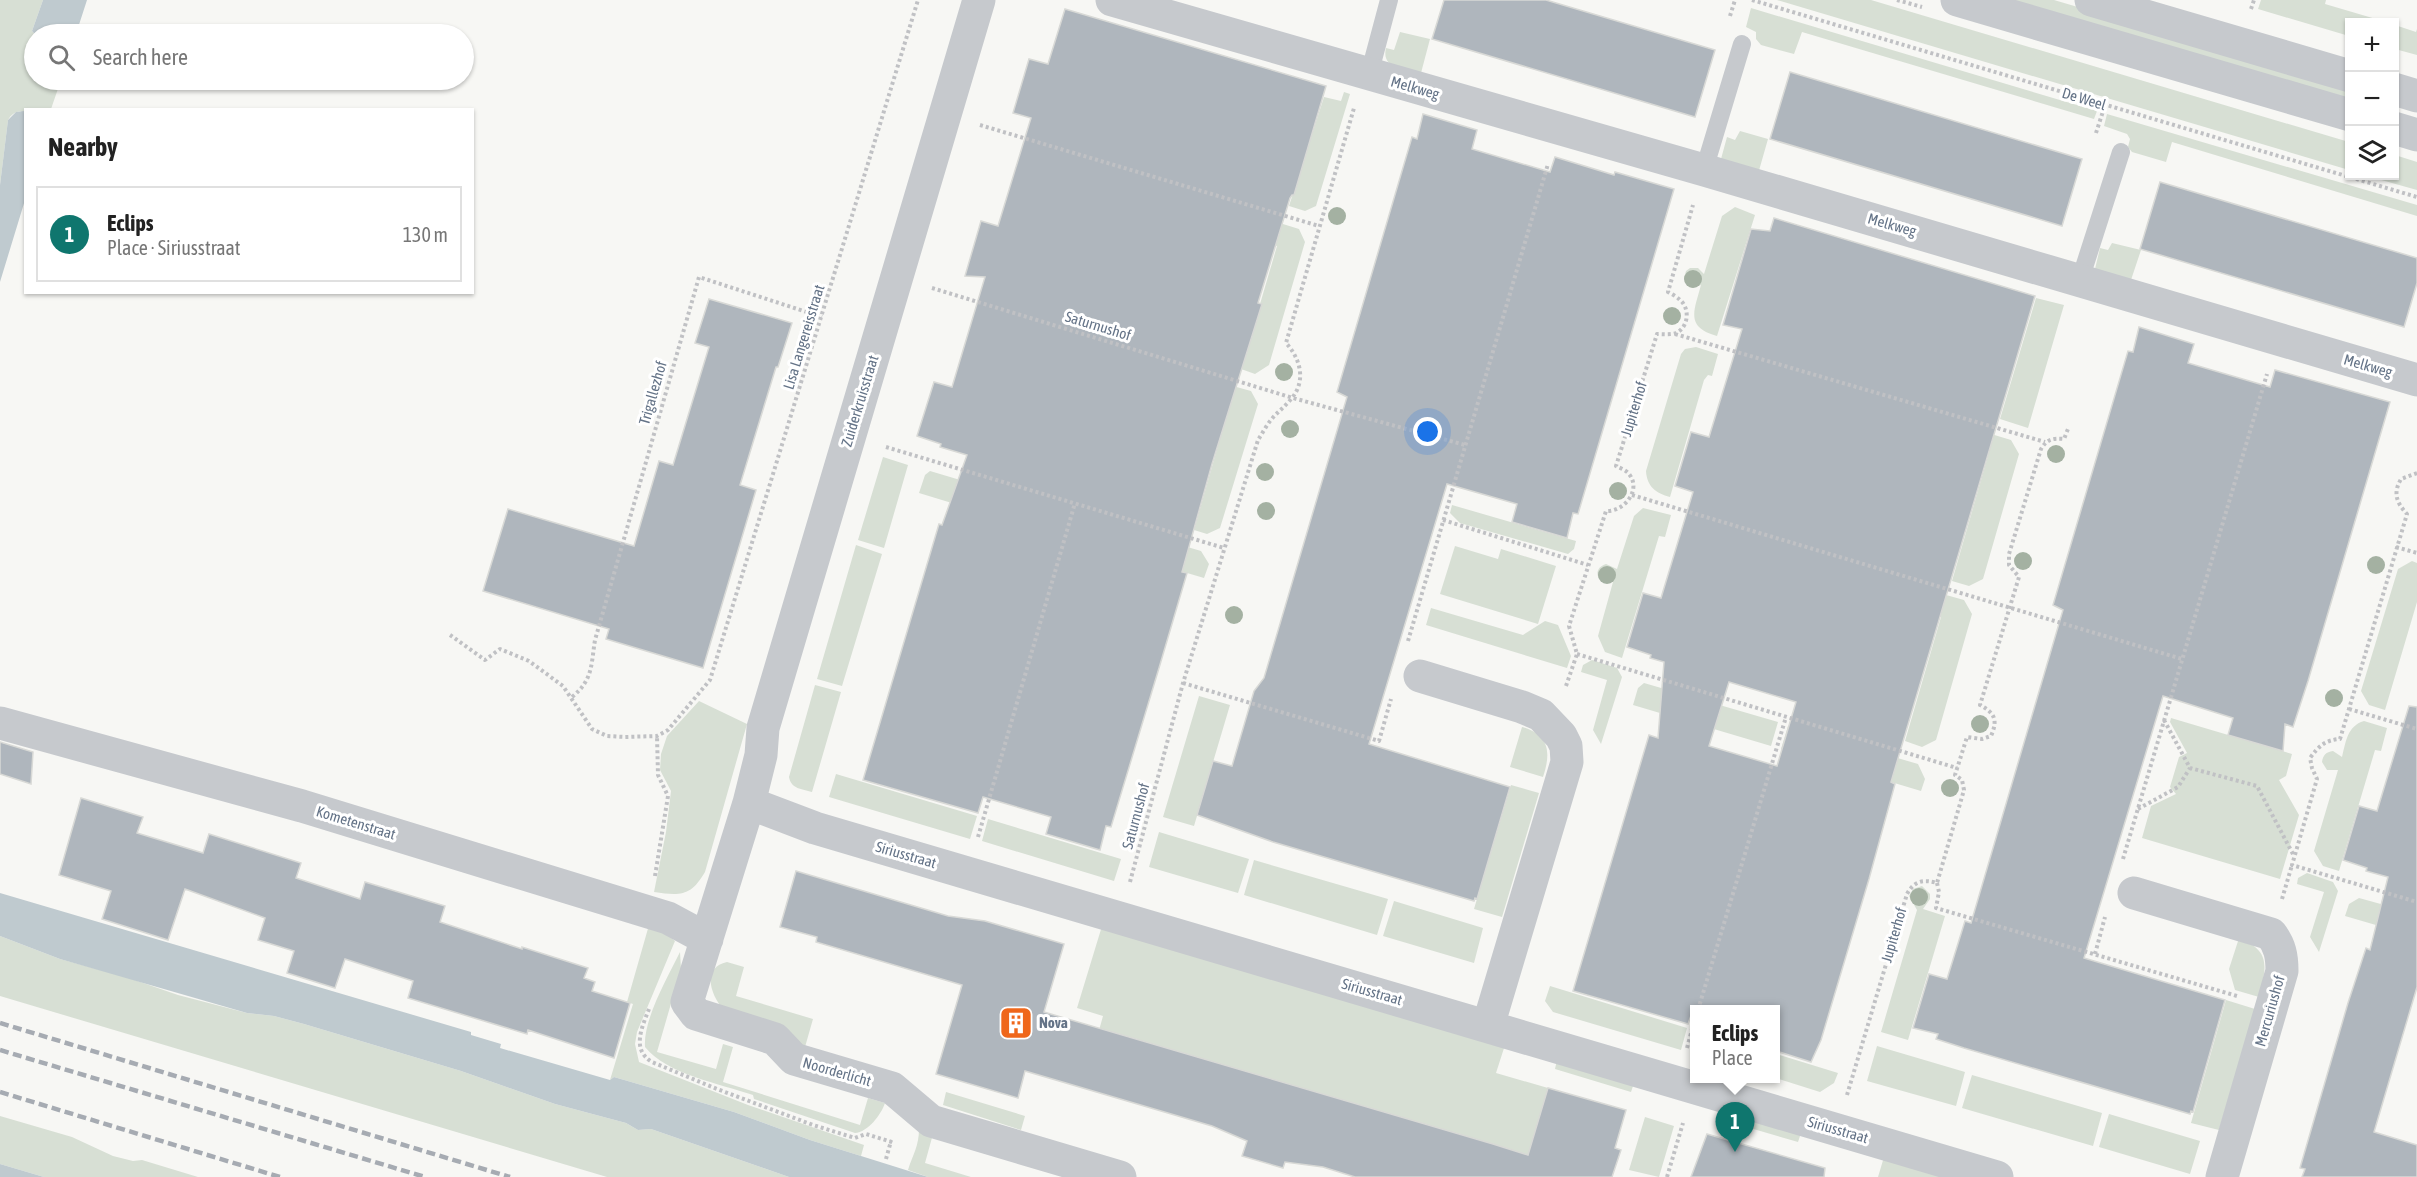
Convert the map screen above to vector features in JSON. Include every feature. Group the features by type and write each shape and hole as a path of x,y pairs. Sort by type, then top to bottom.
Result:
{"street":[{"name":"Zuiderkruisstraat","path":"749,804 761,755 763,728 979,0"},
{"name":"Melkweg","path":"1112,0 1704,170 2277,339 2416,376"},
{"path":"1957,0 2345,114"},
{"path":"2091,0 2345,75"},
{"path":"2399,91 2417,96"},
{"path":"2399,130 2417,135"},
{"path":"1410,673 1522,707 1541,715 1562,736 1566,746 1567,762 1488,1026"},
{"name":"Kometenstraat","path":"0,723 302,806 668,918 707,939"},
{"name":"Siriusstraat","path":"749,804 815,828 1997,1177"},
{"name":"Noorderlicht","path":"749,804 687,1002 696,1014 775,1039 794,1059 892,1088 931,1121 1120,1177"},
{"name":"Mercuriushof","path":"2124,890 2271,934 2278,942 2282,957 2282,970 2222,1177"}],"lane":[{"path":"1369,75 1389,0"},
{"path":"1704,170 1742,44"},
{"path":"2080,280 2121,152"}],"path":[{"name":"Lisa Langereisstraat","path":"657,735 668,730 710,680 918,0"},
{"name":"De Weel","path":"1752,0 2417,197"},
{"path":"1293,398 1300,367 1295,353 1286,343 1358,95 1369,75"},
{"path":"945,114 1319,226"},
{"path":"1183,683 1379,741 1410,673 1443,520 1559,129"},
{"path":"1675,334 1686,320 1687,309 1681,300 1668,292 1704,170"},
{"name":"Trigallezhof","path":"572,698 584,688 589,676 595,640 699,278 822,316"},
{"name":"Saturnushof","path":"897,278 1293,398 1465,446"},
{"name":"Jupiterhof","path":"1632,495 1634,483 1628,472 1616,466 1657,334 1675,334"},
{"path":"1675,334 2045,442"},
{"path":"2095,954 2124,890 2138,809 2277,339"},
{"name":"Saturnushof","path":"1120,918 1183,683 1258,440 1270,421 1293,398"},
{"path":"2067,429 2064,439 2054,438 2045,442 2041,449 2008,554 2009,565 2019,577 1980,705 1994,717 1995,726 1990,736 1982,739 1967,737 1955,774 1962,780 1964,790 1937,883 1939,892 1936,908 2272,1006"},
{"path":"849,436 1224,548"},
{"path":"2417,473 2401,478 2396,487 2395,496 2399,506 2407,514 2340,739 2330,740 2319,746 2310,758 2317,779 2292,865 2417,902"},
{"path":"1554,728 1577,654 1569,626 1606,511 1614,512 1624,506 1632,495 2182,659"},
{"path":"975,847 1075,503"},
{"path":"1443,520 1588,565"},
{"path":"2396,547 2417,554"},
{"path":"450,635 485,660 500,649 529,661 563,686 592,729 607,736 657,735 658,775 668,796 648,912"},
{"path":"1577,654 1958,768"},
{"path":"2349,709 2417,729"},
{"path":"1700,1005 1786,717"},
{"path":"2164,719 2190,768 2257,786 2294,856"},
{"path":"2138,809 2178,787 2190,768"},
{"name":"Jupiterhof","path":"1837,1130 1906,894 1911,886 1919,881 1937,883"},
{"path":"653,1000 639,1050 646,1059 717,1089 813,1125 855,1138 866,1134 910,1148 913,1146 921,1112"},
{"path":"1667,1177 1694,1088"},
{"path":"886,1159 891,1141"}],"shaded area":[{"path":"0,0 43,0 34,24 24,24 24,90 58,90 51,108 24,108 24,113 13,114 8,120 0,185"},
{"path":"43,0 87,0 79,24 34,24"},
{"path":"1777,0 1871,0 2345,141 2345,169"},
{"path":"1991,0 2054,0 2345,86 2345,105"},
{"path":"2261,0 2326,0 2325,4 2372,18 2345,18 2345,35 2258,9"},
{"path":"1751,8 2097,111 2094,119 1802,32 1794,54 1761,45 1756,39 1756,32 1746,27"},
{"path":"2399,26 2416,32 2417,29 2417,55 2399,50"},
{"path":"1400,32 1430,39 1421,73 1395,66 1387,60 1386,48 1394,50"},
{"path":"1344,92 1350,94 1316,206 1305,211 1289,206 1324,97 1341,101"},
{"path":"24,111 24,203 0,282 0,185 8,120 16,112"},
{"path":"2107,114 2417,205 2417,216 2172,142 2166,162 2132,152 2128,147 2130,139 2127,134 2104,126"},
{"path":"1740,131 1768,139 1758,174 1721,159 1727,137 1735,140"},
{"path":"2399,156 2417,162 2417,190 2381,180 2399,180"},
{"path":"1735,207 1755,215 1717,336 1700,328 1696,323 1694,317 1701,285 1692,288 1687,285 1684,278 1686,271 1690,268 1698,268 1704,274 1722,216"},
{"path":"1260,217 1299,229 1305,242 1269,365 1255,374 1241,369 1277,246 1253,239"},
{"path":"2112,243 2141,250 2130,283 2095,269 2100,248 2108,250"},
{"path":"2036,298 2064,305 2028,428 2000,419"},
{"path":"1696,347 1718,354 1712,376 1708,375 1704,380 1670,497 1660,494 1650,485 1646,471 1681,354 1685,349"},
{"path":"1211,380 1251,391 1258,404 1220,528 1207,534 1194,530 1229,407"},
{"path":"1968,427 2011,440 2019,454 1983,579 1969,586 1952,581 1988,456 1962,449"},
{"path":"883,457 908,465 884,548 858,540"},
{"path":"930,471 1067,512 1060,536 919,493 925,475"},
{"path":"1452,505 1576,541 1574,549 1568,554 1460,523 1450,513"},
{"path":"1643,508 1671,515 1665,537 1659,536 1622,658 1605,652 1598,636 1613,582 1602,582 1598,577 1598,572 1600,567 1606,564 1617,569 1634,516"},
{"path":"1079,515 1201,551 1209,564 1204,578 1072,539"},
{"path":"856,545 882,554 842,686 817,679"},
{"path":"1455,546 1498,559 1501,549 1556,566 1538,624 1440,594"},
{"path":"2412,561 2417,563 2417,602 2385,710 2369,705 2361,691 2398,569"},
{"path":"1921,588 1964,600 1972,614 1936,740 1922,747 1905,741 1941,617 1915,609"},
{"path":"1431,608 1523,635 1545,621 1558,625 1571,656 1567,668 1426,625"},
{"path":"1592,660 1617,668 1622,677 1601,744 1593,730 1607,680 1581,672 1583,665"},
{"path":"1644,683 1778,722 1771,746 1633,705 1638,688"},
{"path":"815,685 841,692 812,792 795,786 789,777"},
{"path":"1199,696 1230,705 1194,826 1163,817"},
{"path":"699,701 747,724 705,872 695,886 684,893 654,892 666,832 671,791 660,770 661,754 667,736"},
{"path":"2171,718 2292,754 2286,776 2279,780 2299,815 2280,879 2142,838 2151,806 2176,794 2170,787 2179,757 2187,753 2170,722"},
{"path":"2364,721 2387,728 2381,751 2375,750 2339,871 2323,866 2314,851 2338,770 2327,770 2322,762 2325,754 2331,751 2342,757 2351,731 2358,723"},
{"path":"1788,726 1918,764 1925,779 1921,791 1781,749"},
{"path":"1522,727 1538,735 1546,746 1547,760 1543,777 1510,767"},
{"path":"836,774 977,816 970,839 829,797"},
{"path":"1511,785 1539,793 1502,917 1474,909"},
{"path":"988,819 1121,859 1114,881 982,841"},
{"path":"1159,832 1249,859 1238,893 1149,867"},
{"path":"1254,860 1388,899 1377,935 1244,895"},
{"path":"2307,873 2333,882 2338,891 2319,952 2310,937 2324,892 2297,884 2298,878"},
{"path":"1922,886 1930,894 1930,899 1923,909 1945,916 1908,1040 1881,1032 1917,910 1909,896 1913,889"},
{"path":"0,893 471,1032 471,1035 501,1044 500,1048 610,1080 614,1077 734,1112 810,1140 928,1177 789,1177 651,1129 638,1130 626,1123 555,1104 461,1071 304,1024 274,1016 247,1013 60,959 0,936"},
{"path":"2359,898 2417,914 2417,937 2345,916 2349,904"},
{"path":"1394,901 1483,928 1474,963 1383,936"},
{"path":"649,925 675,941 637,1032 635,1044 639,1062 748,1105 864,1145 861,1156 734,1112 614,1077 610,1080 633,1004 627,1002"},
{"path":"1102,926 1505,1045 1496,1073 1548,1088 1528,1155 1153,1044 1135,1045 1137,1039 1116,1033 1098,1034 1103,1016 1077,1008"},
{"path":"0,936 60,959 126,977 178,995 247,1013 274,1016 304,1024 461,1071 555,1104 626,1123 638,1130 651,1129 789,1177 607,1177 0,996"},
{"path":"2239,938 2250,943 2262,955 2264,969 2259,997 2235,990 2229,969"},
{"path":"680,952 681,969 657,1052 716,1069 723,1044 733,1047 723,1082 860,1125 868,1098 885,1103 873,1122 865,1130 855,1133 754,1099 753,1095 695,1077 654,1056 645,1047 648,1024 657,998"},
{"path":"727,962 744,967 736,996 813,1019 805,1047 723,1009 712,990 711,976 719,965"},
{"path":"1550,986 1687,1028 1681,1050 1553,1012 1545,1001"},
{"path":"2226,1000 2255,1009 2219,1130 2191,1123"},
{"path":"1877,1046 1965,1072 1956,1106 1867,1081"},
{"path":"1780,1055 1838,1073 1834,1083 1820,1092 1780,1079"},
{"path":"1557,1060 1634,1083 1631,1092 1555,1069"},
{"path":"1972,1075 2102,1113 2093,1146 1962,1108"},
{"path":"946,1092 1025,1116 1021,1130 943,1105"},
{"path":"1729,1111 1801,1133 1798,1142 1726,1121"},
{"path":"2109,1114 2200,1141 2190,1174 2099,1147"},
{"path":"0,1116 72,1137 113,1156 133,1161 142,1160 198,1177 44,1177 0,1164"},
{"path":"1645,1117 1674,1126 1659,1177 1629,1170"},
{"path":"919,1129 933,1134 925,1163 971,1177 928,1177 908,1170 917,1145"},
{"path":"1884,1157 1950,1177 1878,1177"},
{"path":"0,1164 44,1177 0,1177"}],"building":[{"path":"1444,0 1546,0 1715,50 1695,117 1432,39"},
{"path":"1065,9 1326,86 1294,195 1290,198 1258,303 1262,304 1212,464 1182,572 1187,573 1159,668 1111,827 1106,826 1100,850 1046,834 1051,817 983,797 978,813 863,780 939,524 942,525 967,455 940,447 941,444 917,436 934,382 952,387 985,277 965,276 981,221 998,226 1031,118 1013,113 1029,59 1048,64"},
{"path":"1790,72 2082,159 2062,226 1770,139"},
{"path":"1423,114 1477,130 1472,149 1550,172 1555,157 1614,175 1615,172 1674,189 1578,514 1573,513 1567,538 1512,522 1517,504 1447,484 1369,744 1510,787 1477,899 1475,898 1474,901 1273,842 1197,815 1213,761 1232,766 1254,691 1264,678 1347,397 1337,392 1412,137 1417,139"},
{"path":"2160,182 2417,258 2417,283 2404,327 2140,249"},
{"path":"1774,218 2035,296 1891,782 1895,784 1869,879 1821,1040 1811,1062 1780,1052 1780,1005 1690,1005 1688,1024 1573,991 1649,735 1658,738 1664,662 1627,647 1643,593 1661,598 1693,492 1675,486 1691,432 1709,437 1742,329 1723,325 1751,229 1770,231","holes":["1729,682 1796,702 1777,766 1709,746"]},
{"path":"709,299 792,323 740,485 756,490 703,668 606,639 609,629 483,591 508,509 634,546 659,461 673,465 709,347 695,343"},
{"path":"2139,327 2194,344 2188,363 2270,387 2275,370 2390,402 2293,727 2285,724 2283,751 2228,735 2233,718 2163,696 2084,958 2225,1000 2193,1112 2191,1111 2190,1114 1964,1048 1936,1039 1938,1034 1913,1028 1929,974 1947,979 1965,921 1971,923 2063,610 2053,605 2128,351 2133,352"},
{"path":"2409,706 2417,707 2417,987 2374,1132 2417,1145 2417,1177 2302,1177 2305,1169 2300,1168 2348,1003 2366,948 2370,950 2388,877 2366,871 2367,868 2343,860 2359,806 2377,811"},
{"path":"0,742 33,752 31,784 0,774"},
{"path":"81,798 143,817 137,833 203,853 209,834 301,863 296,878 360,899 365,882 445,906 440,922 588,968 584,978 595,982 592,991 630,1003 614,1058 528,1030 527,1034 408,998 413,981 345,959 335,988 287,973 294,951 258,940 265,918 185,889 168,940 102,919 111,891 59,875"},
{"name":"Nova","path":"796,871 948,916 985,921 1064,944 1044,1012 1528,1155 1548,1088 1626,1110 1615,1148 1621,1150 1612,1177 1355,1177 1323,1167 1285,1162 1283,1168 1242,1156 1247,1141 1212,1126 1025,1071 1018,1098 936,1074 962,985 816,942 817,937 780,927"},
{"path":"1707,1134 1825,1168 1824,1177 1691,1177"}],"railway":[{"path":"0,1023 510,1177"},
{"path":"0,1050 425,1177"},
{"path":"0,1092 280,1177"}],"place":[{"name":"Nova","path":"1016,1023"},
{"name":"Eclips","path":"1735,1152"}]}
